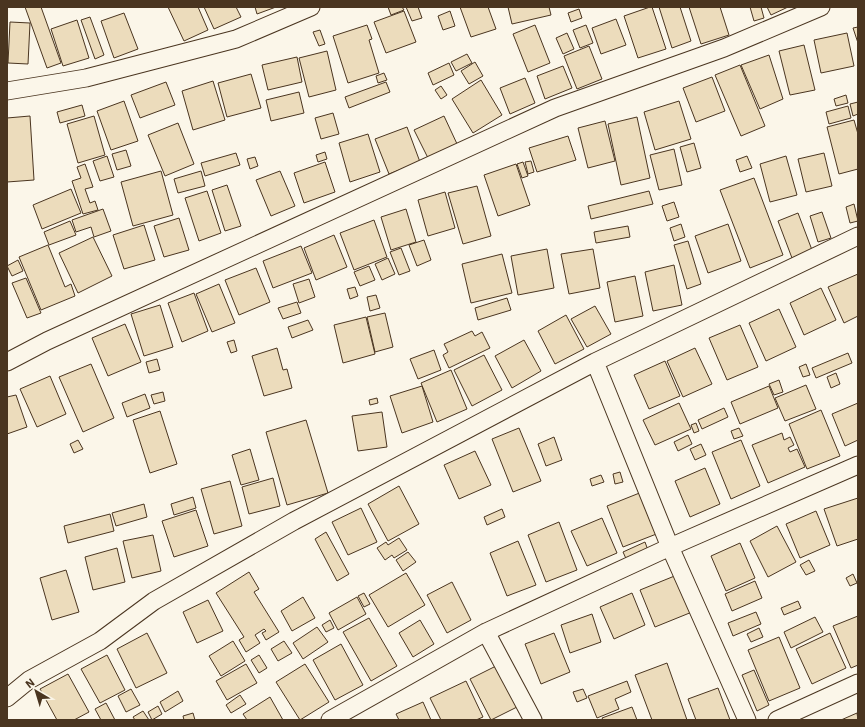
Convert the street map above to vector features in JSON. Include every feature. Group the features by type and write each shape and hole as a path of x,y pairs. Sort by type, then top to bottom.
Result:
{"street":[{"path":"7,91 86,78 236,39 311,7"},
{"path":"7,362 47,341 555,108 724,48 820,7"},
{"path":"7,698 29,680 100,641 154,601 274,533 595,362 858,236"},
{"path":"595,362 670,547 747,720"},
{"path":"330,720 486,632 670,547 858,465"},
{"path":"486,632 533,720"},
{"path":"777,720 858,683"}],"building":[{"path":"25,7 41,7 61,63 47,68"},
{"path":"168,7 198,7 208,30 184,41"},
{"path":"204,7 236,7 241,17 214,29"},
{"path":"255,7 276,7 257,14"},
{"path":"388,7 402,7 404,10 391,15"},
{"path":"406,7 418,7 422,18 412,21"},
{"path":"460,7 488,7 496,29 471,37"},
{"path":"508,7 549,7 551,15 512,24"},
{"path":"652,7 666,49 638,58 624,16"},
{"path":"659,7 680,7 691,41 672,48"},
{"path":"689,7 720,7 729,35 701,44"},
{"path":"750,7 761,7 764,18 754,21"},
{"path":"767,7 788,7 771,15"},
{"path":"579,9 582,18 571,22 568,13"},
{"path":"404,11 416,42 386,53 374,22"},
{"path":"450,11 455,26 443,30 438,16"},
{"path":"124,13 138,49 114,58 101,21"},
{"path":"90,17 104,55 95,59 81,20"},
{"path":"616,19 626,45 601,54 592,28"},
{"path":"77,20 89,58 63,66 51,29"},
{"path":"10,22 30,23 28,64 8,63"},
{"path":"367,25 372,39 369,40 379,73 348,83 333,36"},
{"path":"535,25 550,63 528,72 513,34"},
{"path":"586,25 593,43 580,48 573,30"},
{"path":"858,27 858,43 853,28"},
{"path":"320,30 325,44 319,46 313,32"},
{"path":"567,33 574,49 563,54 556,38"},
{"path":"847,33 854,66 821,73 814,40"},
{"path":"804,45 815,90 790,95 779,51"},
{"path":"589,46 602,79 577,89 564,56"},
{"path":"327,51 336,90 309,97 299,58"},
{"path":"467,54 472,63 456,71 451,62"},
{"path":"769,55 783,99 760,109 741,65"},
{"path":"297,57 302,82 268,90 262,65"},
{"path":"475,62 483,76 469,84 461,71"},
{"path":"449,63 454,75 433,85 428,73"},
{"path":"740,65 765,126 741,136 715,75"},
{"path":"563,66 572,88 545,99 537,76"},
{"path":"384,73 387,80 378,83 376,76"},
{"path":"251,74 261,108 227,117 218,83"},
{"path":"712,77 725,111 696,122 683,88"},
{"path":"525,78 535,103 510,114 500,88"},
{"path":"481,80 502,115 473,133 452,99"},
{"path":"213,81 225,120 193,130 182,91"},
{"path":"166,82 175,105 140,118 131,95"},
{"path":"386,82 390,92 349,108 345,97"},
{"path":"441,86 447,95 441,99 435,90"},
{"path":"299,92 304,113 271,121 266,100"},
{"path":"846,95 848,103 836,106 834,99"},
{"path":"124,101 138,141 111,150 97,111"},
{"path":"679,101 691,139 655,150 644,112"},
{"path":"858,102 858,114 853,116 850,104"},
{"path":"82,105 85,116 60,123 57,112"},
{"path":"848,106 851,118 829,124 826,112"},
{"path":"333,113 339,134 321,139 315,118"},
{"path":"30,116 34,180 7,182 7,118"},
{"path":"94,116 105,155 78,163 67,124"},
{"path":"444,116 458,146 429,160 414,130"},
{"path":"637,117 650,178 621,185 608,124"},
{"path":"854,120 858,134 858,169 839,174 827,127"},
{"path":"605,121 615,161 588,168 578,128"},
{"path":"178,123 194,164 165,176 148,135"},
{"path":"407,127 420,162 389,174 375,139"},
{"path":"368,134 380,172 350,182 339,143"},
{"path":"568,136 576,160 537,172 529,148"},
{"path":"694,143 701,168 687,172 680,147"},
{"path":"674,149 682,185 659,190 650,155"},
{"path":"126,150 131,166 117,170 112,154"},
{"path":"325,152 327,159 318,162 316,155"},
{"path":"236,153 240,165 205,176 201,163"},
{"path":"824,153 832,186 806,192 798,159"},
{"path":"107,156 114,177 100,181 93,161"},
{"path":"747,156 752,168 740,172 736,160"},
{"path":"786,156 797,195 770,202 760,164"},
{"path":"255,157 258,166 250,169 247,159"},
{"path":"531,161 534,172 528,174 525,162"},
{"path":"325,162 335,192 304,203 294,173"},
{"path":"523,162 528,176 522,178 517,164"},
{"path":"85,164 93,187 85,189 90,203 95,201 98,210 83,214 72,181 81,178 77,167"},
{"path":"516,164 530,205 498,216 484,175"},
{"path":"161,171 173,215 133,226 121,182"},
{"path":"201,171 205,186 178,193 174,179"},
{"path":"280,171 295,206 271,216 256,180"},
{"path":"754,178 783,255 750,268 720,190"},
{"path":"227,185 241,226 225,231 212,190"},
{"path":"477,186 491,236 463,244 448,193"},
{"path":"71,189 81,213 42,229 33,205"},
{"path":"207,191 221,233 199,241 185,198"},
{"path":"649,191 653,204 591,219 588,206"},
{"path":"445,192 455,228 428,236 418,200"},
{"path":"674,202 679,217 667,221 662,206"},
{"path":"854,204 858,221 850,223 846,207"},
{"path":"103,209 111,231 94,237 91,227 76,232 72,220"},
{"path":"406,209 416,242 391,250 381,217"},
{"path":"822,212 831,238 818,242 810,216"},
{"path":"798,213 812,250 792,258 778,221"},
{"path":"179,218 189,250 164,257 154,226"},
{"path":"374,220 387,257 354,270 340,233"},
{"path":"70,221 76,235 49,245 44,232"},
{"path":"681,224 685,237 674,241 670,228"},
{"path":"728,224 741,261 708,273 695,236"},
{"path":"144,225 155,260 124,269 113,235"},
{"path":"628,226 630,237 596,243 594,232"},
{"path":"334,235 347,267 316,280 304,248"},
{"path":"93,237 112,276 78,293 59,253"},
{"path":"424,240 431,260 417,266 409,245"},
{"path":"688,241 701,284 687,289 674,245"},
{"path":"48,245 65,287 71,284 75,296 41,310 19,257"},
{"path":"301,246 312,273 273,288 263,261"},
{"path":"401,248 410,271 399,275 390,252"},
{"path":"547,249 554,288 518,295 511,256"},
{"path":"593,249 600,288 569,294 561,254"},
{"path":"502,254 512,293 471,303 462,264"},
{"path":"388,258 395,274 382,280 375,264"},
{"path":"18,260 23,271 12,276 7,266"},
{"path":"674,265 682,305 653,311 645,272"},
{"path":"369,266 375,280 360,286 354,272"},
{"path":"256,268 270,302 239,315 225,280"},
{"path":"858,274 858,316 844,323 828,287"},
{"path":"635,276 643,316 615,322 607,282"},
{"path":"26,278 41,313 27,318 12,283"},
{"path":"309,279 315,297 299,303 293,284"},
{"path":"219,284 235,323 212,332 196,294"},
{"path":"355,287 358,296 350,299 347,289"},
{"path":"821,288 836,320 804,335 790,303"},
{"path":"194,293 208,331 182,342 168,303"},
{"path":"376,295 380,308 370,311 367,297"},
{"path":"507,298 511,310 478,320 475,308"},
{"path":"297,302 301,313 283,319 278,308"},
{"path":"160,305 173,347 144,356 131,314"},
{"path":"595,306 611,334 587,347 571,319"},
{"path":"779,309 796,347 766,361 749,323"},
{"path":"385,313 393,347 375,352 367,317"},
{"path":"566,315 584,349 555,364 538,331"},
{"path":"366,317 375,354 343,363 334,325"},
{"path":"308,320 313,330 292,338 288,327"},
{"path":"125,324 141,362 108,376 92,338"},
{"path":"740,325 758,367 727,380 709,338"},
{"path":"472,331 475,336 482,332 490,348 449,368 443,355 448,352 444,344"},
{"path":"234,340 237,351 231,353 227,342"},
{"path":"524,340 541,371 512,388 495,356"},
{"path":"277,348 283,370 287,369 292,388 264,396 252,356"},
{"path":"695,348 712,384 683,397 667,361"},
{"path":"434,350 441,370 418,379 410,359"},
{"path":"848,353 852,363 816,378 812,368"},
{"path":"484,355 502,390 472,406 454,370"},
{"path":"157,359 160,370 149,373 146,362"},
{"path":"665,361 680,396 649,409 634,375"},
{"path":"91,364 114,418 83,432 59,377"},
{"path":"806,364 810,375 803,377 799,367"},
{"path":"451,370 467,409 437,422 421,383"},
{"path":"836,373 840,384 831,388 827,377"},
{"path":"50,376 66,414 37,427 20,389"},
{"path":"779,380 783,392 774,395 769,384"},
{"path":"806,385 816,409 785,421 775,398"},
{"path":"422,386 433,422 402,433 390,396"},
{"path":"769,386 778,408 740,424 731,402"},
{"path":"163,392 165,401 154,404 151,395"},
{"path":"145,394 150,408 127,417 122,403"},
{"path":"16,395 27,427 7,434 7,397"},
{"path":"377,398 378,403 370,405 369,400"},
{"path":"679,403 691,429 655,445 643,420"},
{"path":"858,403 858,440 845,446 832,414"},
{"path":"724,408 728,417 702,429 698,420"},
{"path":"821,410 840,456 807,469 789,424"},
{"path":"160,411 177,464 150,473 133,420"},
{"path":"382,412 387,447 358,451 352,416"},
{"path":"306,420 328,493 287,505 266,432"},
{"path":"696,423 699,431 694,433 691,425"},
{"path":"519,428 541,481 513,492 492,439"},
{"path":"739,428 743,436 734,439 731,431"},
{"path":"782,433 784,440 790,437 794,445 788,448 790,452 797,449 805,467 768,483 752,445"},
{"path":"688,435 692,444 678,451 674,442"},
{"path":"554,437 562,460 546,466 538,444"},
{"path":"78,440 83,449 74,453 70,444"},
{"path":"741,440 760,486 731,499 712,452"},
{"path":"701,444 706,455 695,460 690,449"},
{"path":"250,449 259,480 241,485 232,455"},
{"path":"475,451 491,485 459,499 444,465"},
{"path":"705,468 720,504 690,517 675,481"},
{"path":"620,472 623,482 615,484 613,474"},
{"path":"601,475 604,482 592,486 590,479"},
{"path":"273,478 280,506 249,514 242,487"},
{"path":"230,481 242,526 214,534 201,489"},
{"path":"399,486 419,524 388,541 368,504"},
{"path":"642,492 659,533 623,547 607,506"},
{"path":"193,497 196,508 174,515 171,504"},
{"path":"858,498 858,539 837,546 824,509"},
{"path":"144,504 147,517 116,526 112,513"},
{"path":"361,508 377,542 348,555 332,522"},
{"path":"502,509 505,517 487,525 484,517"},
{"path":"196,510 208,546 174,557 162,521"},
{"path":"816,511 830,545 800,558 786,524"},
{"path":"110,514 114,531 68,543 64,526"},
{"path":"602,518 617,553 587,566 571,531"},
{"path":"559,522 577,570 546,582 528,535"},
{"path":"777,526 796,562 768,577 750,541"},
{"path":"326,532 349,574 337,581 315,539"},
{"path":"153,535 161,571 132,578 123,541"},
{"path":"399,538 407,550 394,558 392,555 385,560 377,548 386,542 388,545"},
{"path":"518,541 536,585 507,596 490,553"},
{"path":"645,542 649,553 628,563 623,552"},
{"path":"740,543 755,578 726,591 711,556"},
{"path":"117,548 125,582 93,590 85,557"},
{"path":"408,552 416,562 403,571 396,560"},
{"path":"809,560 815,571 806,575 800,565"},
{"path":"66,570 79,612 52,620 40,578"},
{"path":"249,572 259,589 254,592 279,632 266,640 262,633 266,631 264,629 255,635 260,643 246,652 239,640 244,637 216,593"},
{"path":"406,573 425,605 388,627 369,595"},
{"path":"853,574 857,583 850,586 846,578"},
{"path":"677,575 692,612 655,627 640,590"},
{"path":"755,581 762,598 732,611 725,594"},
{"path":"452,582 471,620 447,633 427,595"},
{"path":"364,593 370,604 364,607 358,596"},
{"path":"632,593 645,625 614,639 600,607"},
{"path":"303,597 315,618 292,631 281,611"},
{"path":"357,597 366,614 338,630 329,613"},
{"path":"208,600 223,631 197,643 183,612"},
{"path":"798,601 801,608 784,615 781,608"},
{"path":"756,612 761,624 733,636 728,623"},
{"path":"592,614 601,642 570,653 561,625"},
{"path":"858,616 858,665 851,668 833,626"},
{"path":"815,617 823,632 791,648 784,632"},
{"path":"369,618 397,666 371,681 343,632"},
{"path":"330,620 334,628 326,632 322,625"},
{"path":"420,620 434,644 413,657 399,633"},
{"path":"317,627 328,642 303,659 293,643"},
{"path":"759,628 763,637 751,642 747,634"},
{"path":"147,633 167,673 136,688 117,649"},
{"path":"554,633 570,672 541,684 525,644"},
{"path":"830,633 846,668 812,684 796,649"},
{"path":"779,637 800,688 769,701 748,650"},
{"path":"233,641 245,661 221,676 209,656"},
{"path":"284,641 292,653 278,661 271,649"},
{"path":"341,644 363,685 335,700 313,660"},
{"path":"107,655 125,690 100,703 81,669"},
{"path":"259,655 267,668 259,673 251,660"},
{"path":"667,663 687,720 652,720 635,675"},
{"path":"246,664 257,683 227,700 216,681"},
{"path":"305,664 329,702 300,720 276,682"},
{"path":"498,665 519,706 491,720 470,679"},
{"path":"754,670 769,705 757,711 742,675"},
{"path":"68,674 89,712 74,720 57,720 40,689"},
{"path":"466,681 483,717 476,720 441,720 430,698"},
{"path":"627,681 631,692 615,699 619,709 597,718 588,696"},
{"path":"718,688 730,720 696,720 688,699"},
{"path":"131,689 140,705 126,712 118,696"},
{"path":"583,689 587,698 577,702 573,692"},
{"path":"178,691 183,701 165,712 160,702"},
{"path":"240,695 246,704 231,713 226,705"},
{"path":"270,697 283,720 247,720 243,714"},
{"path":"423,702 431,720 399,720 396,714"},
{"path":"106,703 115,720 101,720 95,709"},
{"path":"158,706 162,714 152,720 148,712"},
{"path":"632,707 637,720 603,720 602,718"},
{"path":"143,711 149,720 135,720 133,717"},
{"path":"193,713 195,720 184,720 183,716"},
{"path":"857,713 858,720 841,720"}]}
